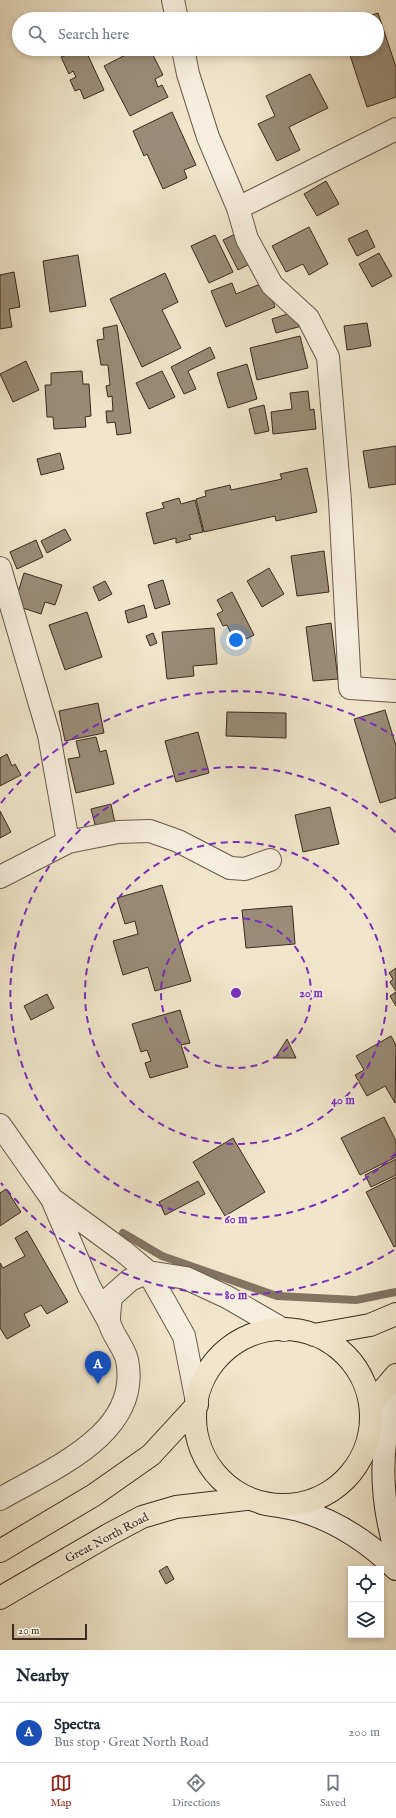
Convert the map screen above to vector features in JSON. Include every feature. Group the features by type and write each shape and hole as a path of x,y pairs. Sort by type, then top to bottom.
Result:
{"main road":[{"path":"314,1335 370,1325 396,1314"},
{"path":"254,1501 216,1475 205,1460 194,1425 197,1404 208,1369 220,1356 234,1345 250,1336 267,1332 284,1330 300,1331 314,1335 342,1350 353,1361 368,1389 371,1410"},
{"path":"371,1410 396,1375"},
{"path":"0,1551 94,1495 151,1455 197,1404"},
{"name":"Great North Road","path":"0,1598 142,1517 176,1507 254,1501 291,1503 305,1500 331,1489 352,1469 360,1457 366,1444 371,1410"}],"street":[{"path":"173,0 176,12"},
{"path":"184,56 188,74 208,137 238,208 247,239 272,285 308,318 328,357 340,501 350,688 396,692"},
{"path":"238,208 396,129"},
{"path":"0,568 49,735 68,842"},
{"path":"0,877 68,842 118,832 150,831 178,841 230,868 245,869 270,860"},
{"path":"0,1125 52,1199 89,1286 127,1359 128,1380 124,1405 112,1423 86,1449 5,1490"},
{"path":"52,1199 123,1251 148,1272 184,1336 197,1404"},
{"path":"109,1322 111,1297 130,1280 148,1272 186,1278 228,1296 284,1330"},
{"path":"382,1472 388,1420 396,1395"},
{"path":"371,1410 382,1472 389,1526 396,1552"},
{"path":"254,1501 302,1511 340,1526 374,1548 396,1569"}],"building":[{"path":"384,31 396,67 396,97 367,107 350,56 384,56"},
{"path":"88,56 104,90 84,99 80,89 75,91 70,80 76,77 73,71 69,74 61,57"},
{"path":"123,56 154,56 163,75 155,79 158,87 162,85 168,97 130,116 104,66"},
{"path":"310,74 328,108 289,127 300,150 277,161 258,124 275,116 266,96"},
{"path":"172,112 196,165 184,170 187,178 163,189 147,154 144,156 133,131"},
{"path":"326,181 339,204 317,216 304,194"},
{"path":"309,227 328,264 309,275 303,264 286,272 272,246"},
{"path":"367,230 375,247 357,256 348,239"},
{"path":"237,233 252,263 238,270 223,240"},
{"path":"215,235 233,272 209,283 191,246"},
{"path":"379,253 392,276 372,287 359,264"},
{"path":"78,255 86,306 50,312 43,261"},
{"path":"14,272 20,307 9,309 12,327 0,329 0,275"},
{"path":"165,273 178,302 162,310 181,348 142,367 110,299"},
{"path":"265,282 275,307 226,327 211,291 232,283 236,294"},
{"path":"297,311 302,326 276,333 272,319"},
{"path":"367,323 371,346 347,350 344,326"},
{"path":"117,325 131,433 117,435 115,422 107,423 106,411 113,411 112,396 108,397 106,386 110,385 108,365 101,365 97,340 104,339 103,328"},
{"path":"300,336 308,368 257,380 250,348"},
{"path":"210,347 215,358 188,371 196,389 184,394 171,367"},
{"path":"26,361 39,390 13,402 0,374"},
{"path":"247,364 257,399 228,408 217,373"},
{"path":"82,371 83,384 89,384 91,416 85,417 86,427 54,429 53,417 47,417 45,385 51,385 51,373"},
{"path":"162,371 175,397 149,409 136,383"},
{"path":"308,391 310,410 314,409 316,429 273,434 271,412 292,409 290,393"},
{"path":"264,405 269,431 255,434 249,409"},
{"path":"396,446 396,484 369,488 363,451"},
{"path":"60,453 64,469 41,475 37,459"},
{"path":"307,468 317,512 276,521 275,516 204,532 196,499 206,496 205,491 230,485 231,490 282,479 280,474"},
{"path":"179,498 181,504 195,500 203,532 189,535 191,539 176,543 176,538 154,544 146,513 164,508 162,503"},
{"path":"65,529 71,540 47,553 41,541"},
{"path":"36,540 43,557 17,569 10,552"},
{"path":"324,551 329,592 297,596 291,556"},
{"path":"269,568 284,594 262,607 247,581"},
{"path":"24,573 62,585 55,605 45,602 41,614 14,605"},
{"path":"163,580 170,604 155,609 148,585"},
{"path":"105,581 112,594 99,601 93,587"},
{"path":"232,592 254,635 236,644 227,625 223,626 217,614 223,611 217,600"},
{"path":"144,605 147,617 128,623 125,611"},
{"path":"87,612 102,657 65,670 49,625"},
{"path":"331,623 338,679 313,681 306,627"},
{"path":"214,628 217,664 193,666 194,676 167,679 162,632"},
{"path":"153,633 157,643 150,646 146,636"},
{"path":"98,703 104,733 65,741 59,711"},
{"path":"385,710 396,746 396,798 380,803 354,719"},
{"path":"227,712 286,713 286,738 226,736"},
{"path":"198,732 209,773 176,782 165,741"},
{"path":"96,737 100,752 106,750 114,784 76,793 68,759 80,757 76,741"},
{"path":"7,754 12,766 15,764 21,775 0,786 0,758"},
{"path":"111,804 116,828 97,832 91,809"},
{"path":"330,807 339,844 303,852 295,815"},
{"path":"0,811 11,832 0,838"},
{"path":"162,885 191,981 155,991 148,967 123,975 113,941 138,934 135,921 125,924 117,898"},
{"path":"292,906 295,944 246,948 242,910"},
{"path":"396,968 396,991 390,982 393,979 389,973"},
{"path":"396,992 396,1006 390,996"},
{"path":"47,994 54,1008 31,1020 24,1006"},
{"path":"180,1010 190,1043 181,1045 188,1067 150,1078 145,1063 151,1061 147,1050 141,1052 132,1024"},
{"path":"391,1036 396,1045 395,1103 385,1086 367,1096 355,1075 364,1070 356,1056"},
{"path":"287,1039 296,1058 275,1058"},
{"path":"384,1117 396,1141 396,1157 360,1175 341,1138"},
{"path":"233,1138 265,1192 225,1216 193,1162"},
{"path":"396,1159 396,1175 371,1187 365,1175"},
{"path":"396,1177 396,1246 394,1247 366,1192"},
{"path":"198,1181 205,1194 165,1215 159,1202"},
{"path":"6,1189 21,1212 0,1226 0,1193"},
{"path":"27,1231 68,1302 47,1314 41,1305 24,1314 30,1326 7,1339 0,1328 0,1263 3,1268 25,1256 15,1238"},
{"path":"167,1566 174,1579 166,1584 159,1571"}],"waterway":[{"path":"123,1233 162,1256 277,1296 356,1300 396,1292"}],"place":[{"name":"Spectra","path":"98,1384"}]}
